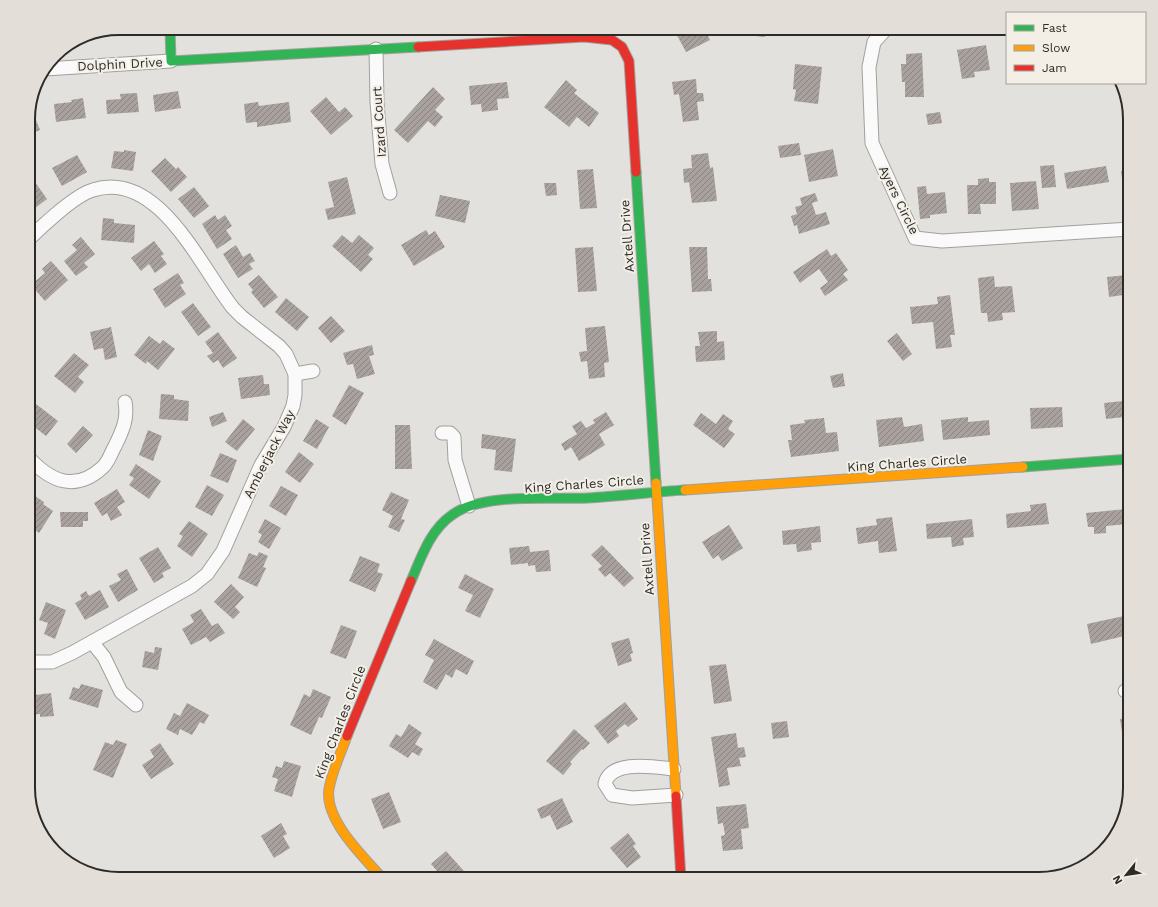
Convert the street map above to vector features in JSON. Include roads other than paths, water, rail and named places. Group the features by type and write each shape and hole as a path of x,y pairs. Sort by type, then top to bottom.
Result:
{"street":[{"path":"170,35 171,62"},
{"name":"Ayers Circle","path":"880,35 874,42 869,67 872,143 915,238 942,241 1123,229"},
{"name":"Axtell Drive","path":"171,62 584,36 606,37 615,40 625,51 629,61 681,872"},
{"name":"Izard Court","path":"376,49 377,102 382,164 390,193"},
{"name":"Dolphin Drive","path":"52,68 171,62"},
{"name":"Amberjack Way","path":"35,234 62,210 91,190 114,186 127,188 146,197 157,205 174,225 233,308 242,317 279,346 291,364 295,374 296,385 293,406 284,427 256,476 223,551 210,570 192,586 92,642 52,662 35,662"},
{"path":"295,374 313,371"},
{"path":"35,463 43,472 60,481 78,482 103,467 109,459 128,415 125,402"},
{"path":"442,433 450,433 454,437 455,460 468,506"},
{"name":"King Charles Circle","path":"377,872 339,827 329,802 329,789 354,717 428,542 448,516 458,509 491,501 588,498 656,492 927,475 1123,460"},
{"path":"92,642 104,657 121,692 136,705"},
{"path":"674,769 622,768 611,773 606,778 605,784 612,795 632,798 676,795"}]}
